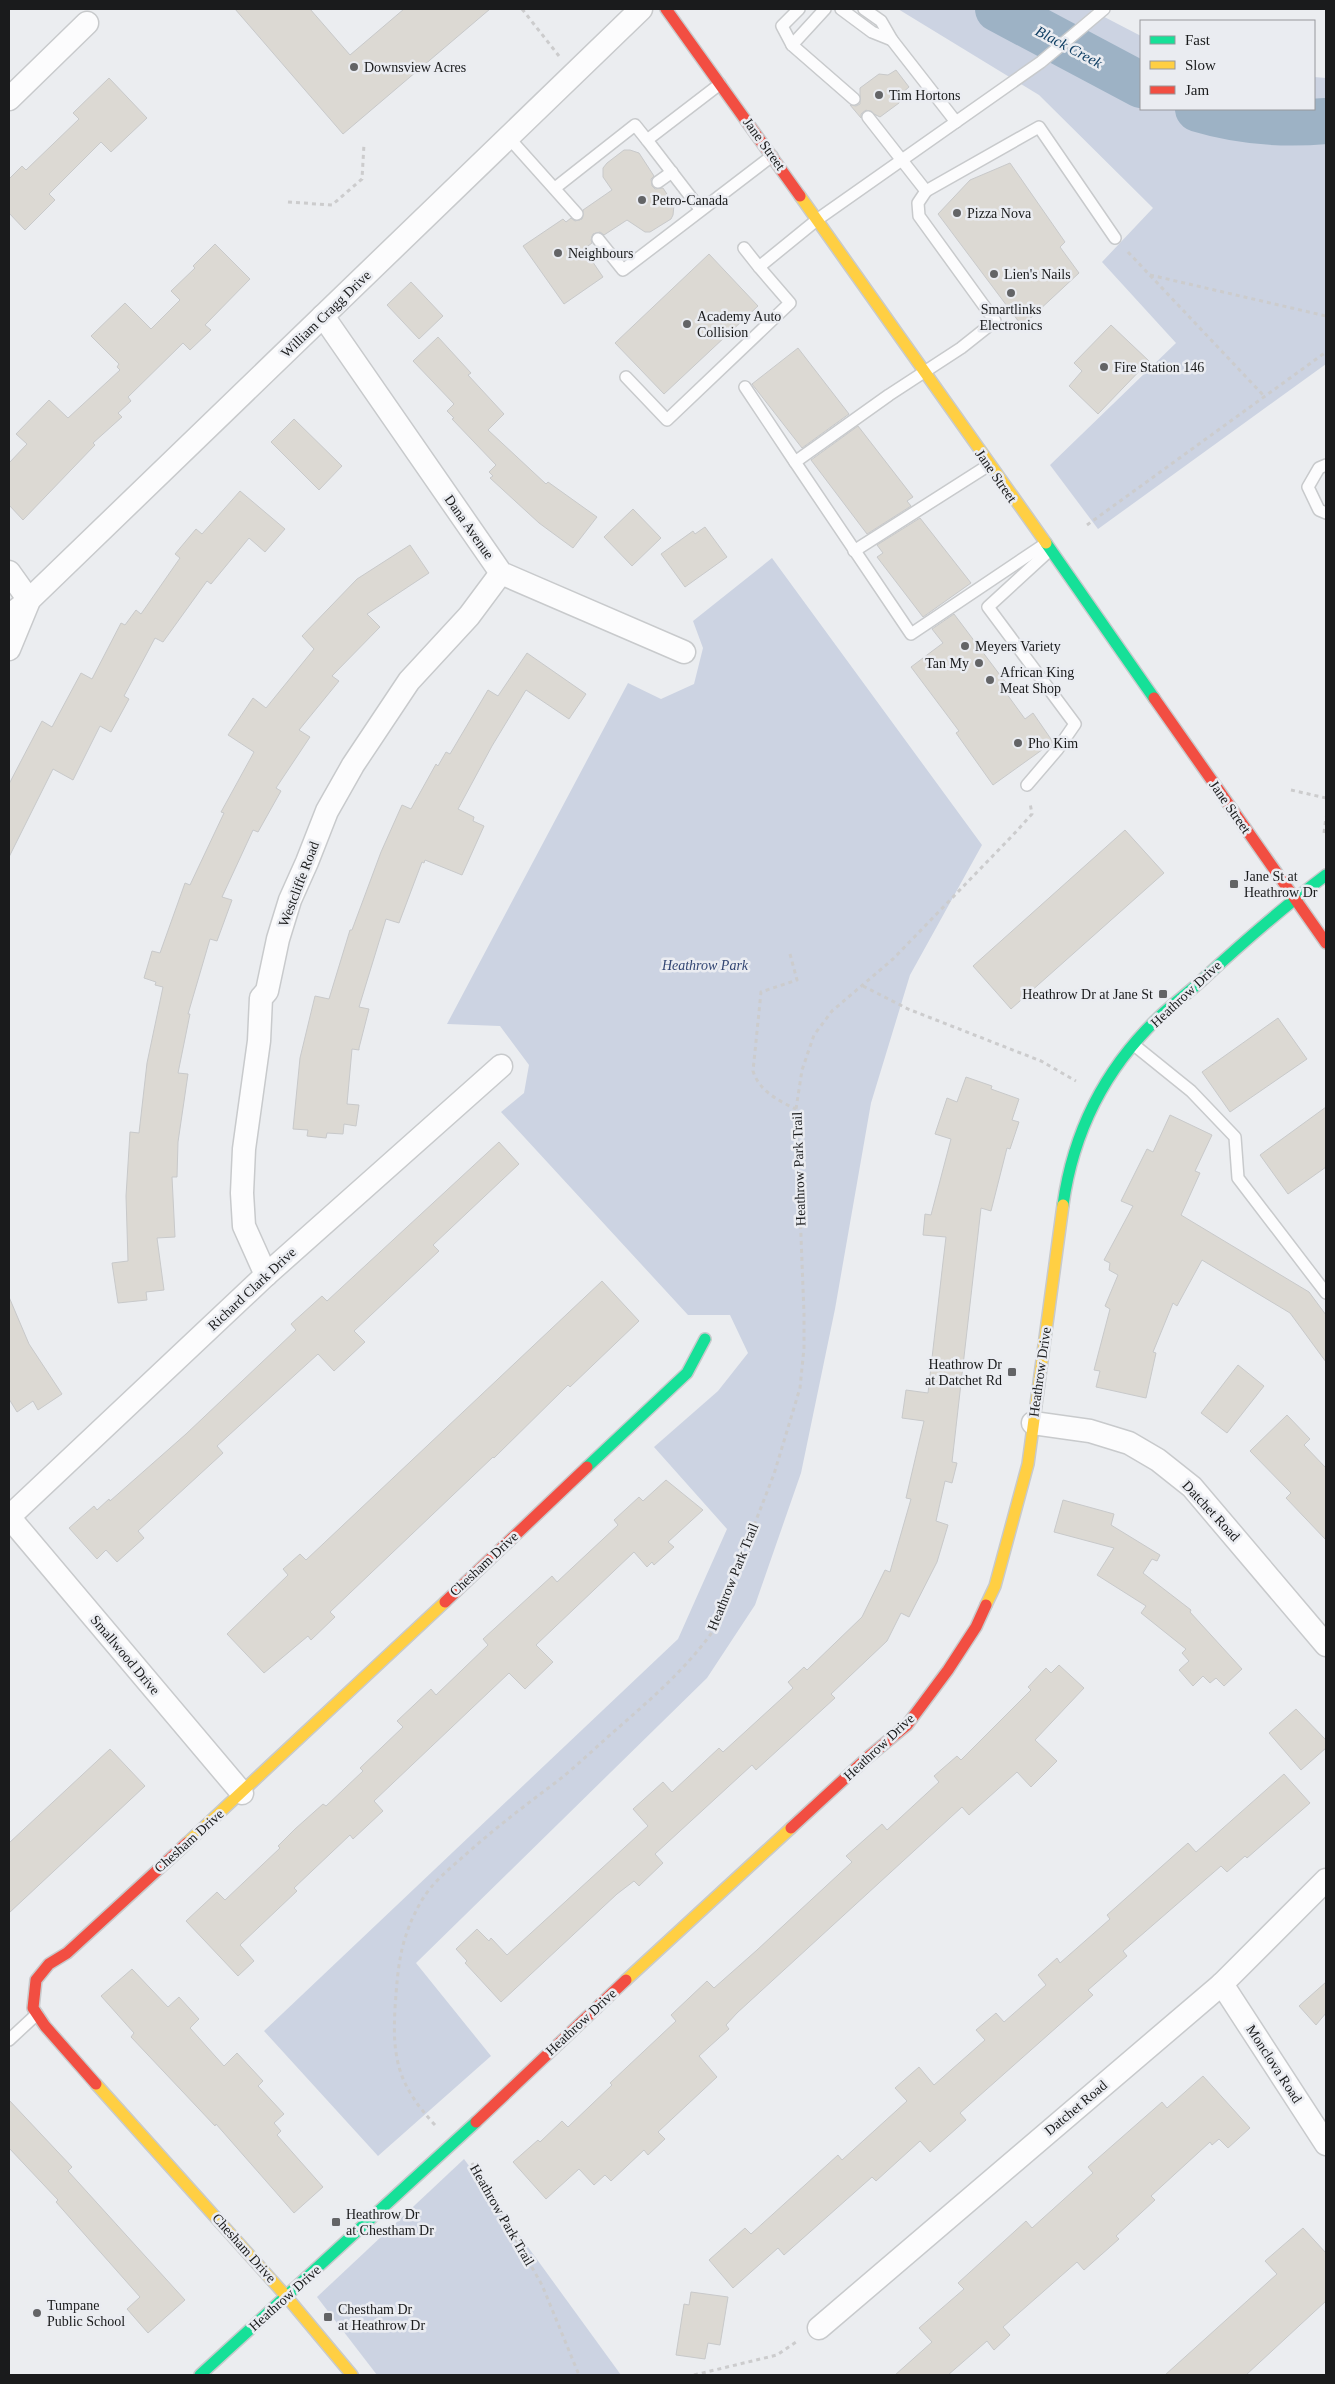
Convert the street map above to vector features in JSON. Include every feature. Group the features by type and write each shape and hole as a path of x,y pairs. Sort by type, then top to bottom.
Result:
{"street":[{"name":"William Cragg Drive","path":"9,616 29,600 641,9"},
{"name":"Jane Street","path":"666,9 818,219 924,373 1326,943"},
{"path":"9,99 87,23"},
{"name":"Dana Avenue","path":"323,316 501,573 684,652"},
{"path":"9,572 29,600 9,650"},
{"name":"Westcliffe Road","path":"266,1275 244,1226 242,1193 244,1149 259,1041 261,998 267,991 278,939 290,900 327,811 353,766 409,682 475,610 501,573"},
{"name":"Heathrow Drive","path":"200,2375 453,2145 552,2048 867,1758 907,1725 948,1670 976,1627 994,1586 1028,1464 1072,1150 1099,1094 1134,1045 1157,1019 1221,961 1295,898 1326,875"},
{"name":"Richard Clark Drive","path":"9,1517 266,1275 501,1066"},
{"name":"Chesham Drive","path":"352,2375 286,2296 45,2026 33,2008 36,1980 50,1964 67,1953 242,1793 687,1372 705,1339"},
{"name":"Datchet Road","path":"1033,1423 1090,1431 1129,1443 1158,1460 1192,1487 1326,1645"},
{"name":"Smallwood Drive","path":"9,1517 242,1793"},
{"name":"Datchet Road","path":"819,2328 1222,1984 1326,1880"},
{"name":"Monclova Road","path":"1222,1984 1326,2144"}],"lane":[{"path":"799,9 782,26 792,45 854,99"},
{"path":"792,45 825,9"},
{"path":"841,9 872,32 892,40"},
{"path":"864,9 881,20 892,40 956,122"},
{"path":"759,267 818,219 1041,62 1104,9"},
{"path":"647,140 720,84"},
{"path":"868,117 926,191"},
{"path":"555,188 635,125 700,209"},
{"path":"795,462 924,373 995,321 918,216 918,203 926,191 1039,127 1115,238"},
{"path":"509,138 577,214"},
{"path":"598,239 623,270 700,209 772,156"},
{"path":"658,182 672,172"},
{"path":"626,377 667,420 790,303 744,248"},
{"path":"744,387 911,634 1047,548"},
{"path":"854,551 989,465"},
{"path":"1326,465 1319,468 1308,487 1319,510 1326,514"},
{"path":"1027,785 1057,750 1075,724 988,607 1047,548"},
{"path":"1134,1045 1191,1090 1235,1137 1238,1178 1326,1293"},
{"path":"9,2040 37,2014"}],"path":[{"path":"522,9 573,74"},
{"path":"288,202 332,205 362,179 364,144"},
{"path":"1115,238 1265,397"},
{"path":"1150,275 1326,316"},
{"path":"1087,525 1326,352"},
{"name":"Heathrow Park Trail","path":"579,2375 542,2285 472,2162 453,2145 418,2107 405,2085 397,2063 394,2026 401,1946 424,1898 448,1870 498,1826 565,1775 673,1678 696,1654 713,1631 774,1474 800,1388 804,1348 804,1314 796,1109 802,1070 814,1035 832,1011 893,959 1032,814 1027,785"},
{"path":"1291,790 1326,798"},
{"path":"1324,833 1326,817"},
{"path":"790,954 797,980 761,992 753,1072 758,1082 770,1094 796,1109"},
{"path":"863,986 908,1009 1041,1061 1099,1094"},
{"path":"694,2375 777,2355 819,2328"}],"green space":[{"path":"898,9 1089,9 1140,35 1140,110 1315,110 1315,77 1326,78 1326,364 1098,529 1050,465 1176,343 1102,262 1153,208 1039,95"},
{"name":"Heathrow Park","path":"772,558 982,845 910,975 871,1103 835,1309 801,1473 755,1605 707,1678 416,1963 491,2056 378,2156 264,2031 678,1639 727,1529 654,1447 718,1391 748,1353 730,1315 688,1315 501,1112 524,1093 529,1065 500,1026 447,1024 628,683 661,699 694,684 703,648 693,621"},
{"path":"464,2159 621,2375 377,2375 317,2297"}],"building":[{"name":"Downsview Acres","path":"235,9 310,9 350,55 404,9 490,9 343,134"},
{"name":"Tim Hortons","path":"896,70 909,87 901,94 899,103 880,117 866,110 861,114 861,118 850,105 856,106 860,104 860,88 879,74 888,75"},
{"path":"109,78 147,118 111,152 101,142 49,194 55,200 25,230 9,213 9,179 22,166 26,170 79,119 73,113"},
{"path":"624,150 639,153 654,176 651,179 652,186 655,189 663,188 674,205 673,215 671,219 650,232 645,232 627,220 604,235 600,232 593,234 592,243 584,249 603,277 564,304 523,246 563,219 566,222 571,218 575,221 582,219 583,210 612,190 603,177 603,168"},
{"path":"1010,163 1065,242 1060,247 1079,273 1022,326 938,214 970,180"},
{"path":"215,244 250,279 205,325 211,330 190,350 183,343 128,397 131,401 118,413 122,417 93,443 95,445 23,520 9,505 9,463 27,444 16,434 49,400 68,418 120,370 117,367 119,364 91,336 125,303 151,329 180,300 171,291 195,268 193,266"},
{"name":"Academy Auto Collision","path":"709,254 758,306 664,394 615,343"},
{"path":"411,282 443,316 419,339 387,305"},
{"path":"1111,325 1149,361 1098,414 1069,386 1082,371 1074,363"},
{"path":"438,337 471,373 468,375 504,414 488,430 546,484 548,482 597,517 573,548 539,523 490,478 493,476 489,472 496,465 452,419 454,418 447,411 454,404 413,361"},
{"path":"798,348 849,414 802,448 752,384"},
{"path":"294,419 342,466 319,490 271,442"},
{"path":"858,426 913,497 907,501 911,506 867,534 811,460"},
{"path":"240,491 285,529 265,552 249,538 211,584 207,581 163,642 155,638 124,696 129,699 111,732 100,726 73,780 53,769 9,857 9,784 42,721 52,727 81,673 92,679 121,623 125,625 136,610 141,614 180,558 175,554 196,529 202,534"},
{"path":"633,509 661,538 632,566 604,537"},
{"path":"920,518 971,583 923,617 877,557 883,553 877,545"},
{"path":"705,527 727,557 685,587 661,554 693,531 695,534"},
{"path":"410,545 429,573 367,614 380,627 332,676 339,681 299,730 310,737 276,788 281,791 258,832 253,830 222,897 232,900 217,941 210,939 188,1014 190,1014 178,1073 188,1074 178,1142 177,1177 172,1177 175,1237 157,1238 164,1290 146,1292 147,1300 118,1303 112,1263 128,1261 126,1196 130,1132 139,1133 147,1063 163,987 155,985 156,982 144,978 152,951 160,953 185,883 190,885 224,813 221,812 254,752 228,735 253,698 266,708 314,649 302,636 357,579"},
{"path":"954,614 1006,683 1001,686 1025,719 1033,713 1053,742 993,785 956,733 959,731 911,667 943,643 932,629"},
{"path":"527,653 586,694 569,719 526,690 492,746 458,809 474,817 473,821 484,826 462,875 425,860 424,863 422,862 399,923 386,919 359,1007 369,1009 359,1050 352,1049 347,1104 359,1105 356,1126 344,1124 343,1134 327,1133 326,1138 307,1136 308,1130 293,1129 300,1058 315,996 329,999 350,930 352,930 381,852 402,805 411,809 436,764 438,766 446,752 450,754 488,690 498,696"},
{"path":"1125,830 1164,873 1011,1009 973,966"},
{"path":"1278,1018 1307,1059 1230,1112 1202,1072"},
{"path":"966,1077 992,1086 991,1089 1019,1099 1012,1120 1019,1122 1010,1149 1007,1148 991,1211 981,1208 952,1462 957,1463 952,1483 945,1481 936,1521 948,1525 937,1562 909,1617 901,1613 887,1641 831,1694 835,1698 756,1770 752,1765 655,1854 663,1863 639,1886 634,1881 617,1894 501,2002 465,1963 467,1961 456,1949 477,1929 489,1941 491,1938 507,1955 648,1826 633,1809 663,1782 672,1792 719,1748 723,1752 793,1688 788,1682 804,1667 807,1670 862,1617 885,1570 890,1572 911,1499 906,1498 924,1421 902,1418 906,1390 928,1393 946,1237 923,1235 925,1214 931,1215 951,1139 935,1134 947,1098 957,1102"},
{"path":"1326,1107 1326,1167 1288,1194 1260,1155"},
{"path":"1170,1115 1212,1135 1195,1171 1200,1173 1181,1215 1309,1292 1326,1315 1326,1362 1290,1313 1202,1260 1177,1306 1173,1303 1153,1352 1156,1353 1146,1398 1096,1387 1100,1371 1094,1370 1110,1309 1105,1306 1118,1275 1109,1270 1110,1263 1104,1260 1133,1206 1121,1201 1147,1149 1153,1152"},
{"path":"499,1142 519,1164 433,1245 439,1251 354,1331 365,1342 334,1371 318,1354 217,1446 223,1453 138,1531 144,1538 117,1562 106,1550 97,1559 69,1528 94,1506 97,1510 109,1499 110,1501 186,1434 296,1330 291,1324 322,1296 327,1301"},
{"path":"602,1281 639,1321 570,1387 568,1385 494,1458 330,1612 335,1617 311,1640 308,1636 264,1673 227,1634 288,1575 283,1569 300,1554 306,1560"},
{"path":"9,1297 29,1344 62,1394 38,1410 33,1401 17,1412 9,1399"},
{"path":"1238,1365 1264,1386 1227,1433 1201,1413"},
{"path":"1287,1415 1310,1439 1304,1445 1326,1468 1326,1540 1286,1498 1291,1493 1250,1451"},
{"path":"666,1480 703,1510 668,1542 674,1547 654,1565 652,1562 647,1567 634,1552 536,1645 553,1662 525,1689 509,1673 374,1801 383,1811 353,1839 350,1835 294,1888 297,1891 240,1945 254,1961 238,1976 186,1921 217,1892 225,1900 280,1848 278,1846 295,1829 323,1804 326,1806 363,1771 360,1768 403,1727 397,1721 431,1689 436,1695 488,1645 483,1639 552,1576 557,1582 618,1525 614,1520 639,1497 643,1501"},
{"path":"1063,1500 1114,1514 1111,1525 1160,1555 1157,1561 1152,1559 1143,1573 1191,1610 1190,1612 1242,1669 1224,1686 1216,1678 1210,1683 1203,1676 1193,1686 1179,1670 1189,1661 1182,1653 1186,1649 1141,1613 1146,1606 1097,1575 1114,1548 1054,1532"},
{"path":"1059,1665 1084,1688 1035,1740 1057,1761 1031,1787 1017,1772 969,1815 962,1807 737,2013 726,2025 729,2029 699,2056 717,2077 658,2132 665,2139 648,2155 644,2150 611,2181 605,2175 594,2185 579,2169 546,2199 513,2162 538,2140 540,2142 562,2121 568,2127 612,2085 610,2083 676,2021 671,2015 707,1981 714,1988 757,1950 852,1862 846,1856 882,1824 887,1830 939,1782 934,1776 957,1756 961,1760 1031,1690 1028,1687 1046,1668 1051,1673"},
{"path":"1296,1709 1326,1740 1326,1748 1301,1770 1269,1733"},
{"path":"110,1749 145,1786 9,1913 9,1843"},
{"path":"1284,1774 1310,1803 1247,1858 1245,1856 1227,1872 1221,1866 1123,1951 1127,1956 1088,1990 1093,1995 960,2113 966,2120 930,2152 920,2141 876,2181 872,2177 784,2255 778,2248 733,2288 709,2260 745,2228 751,2234 838,2155 842,2160 907,2101 895,2088 919,2067 934,2085 985,2040 976,2030 996,2013 1004,2022 1046,1985 1038,1975 1057,1958 1060,1963 1110,1919 1107,1915 1188,1843 1196,1852"},
{"path":"132,1969 168,2007 179,1997 199,2019 190,2028 224,2066 237,2053 263,2081 258,2086 284,2114 274,2123 281,2131 277,2135 323,2187 294,2213 216,2124 215,2126 131,2037 134,2033 101,1996"},
{"path":"1326,1982 1326,2013 1316,2025 1299,2006"},
{"path":"1203,2076 1250,2128 1228,2148 1219,2139 1212,2145 1210,2142 1151,2196 1155,2200 1116,2236 1119,2239 1084,2270 1077,2262 1003,2327 1010,2335 994,2350 987,2341 948,2375 895,2375 932,2342 919,2328 964,2289 958,2283 1026,2221 1032,2228 1093,2173 1088,2167 1162,2102 1167,2108"},
{"path":"9,2100 72,2167 68,2171 185,2300 148,2333 127,2309 140,2297 56,2202 58,2200 9,2148"},
{"path":"1303,2228 1326,2253 1326,2301 1246,2375 1165,2375 1277,2274 1265,2261"},
{"path":"691,2292 728,2297 720,2345 708,2343 705,2359 676,2355 684,2304 689,2305"}],"waterway":[{"name":"Black Creek","path":"998,9 1140,84"},
{"name":"Black Creek","path":"1202,110 1246,120 1293,123 1326,121"}],"traffic: fast":[{"path":"1046,543 1154,698"},
{"path":"1063,1205 1068,1178 1083,1128 1094,1104 1122,1059 1163,1013 1196,986 1262,926 1326,875"},
{"path":"587,1467 687,1373 705,1339"},
{"path":"200,2375 476,2122"}],"traffic: slow":[{"path":"800,196 1046,543"},
{"path":"986,1605 995,1586 1028,1464 1063,1205"},
{"path":"187,1843 445,1602"},
{"path":"626,1980 791,1828"},
{"path":"96,2084 286,2296 352,2375"}],"traffic: jam":[{"path":"666,9 800,196"},
{"path":"1154,698 1326,943"},
{"path":"445,1602 587,1467"},
{"path":"791,1828 867,1758 907,1725 948,1670 976,1627 986,1605"},
{"path":"96,2084 45,2026 33,2008 36,1980 49,1964 67,1953 187,1843"},
{"path":"476,2122 626,1980"}],"place":[{"name":"Downsview Acres","path":"354,67"},
{"name":"Tim Hortons","path":"879,95"},
{"name":"Petro-Canada","path":"642,200"},
{"name":"Pizza Nova","path":"957,213"},
{"name":"Neighbours","path":"558,253"},
{"name":"Lien's Nails","path":"994,274"},
{"name":"Smartlinks Electronics","path":"1011,293"},
{"name":"Academy Auto Collision","path":"687,324"},
{"name":"Fire Station 146","path":"1104,367"},
{"name":"Meyers Variety","path":"965,646"},
{"name":"Tan My","path":"979,663"},
{"name":"African King Meat Shop","path":"990,680"},
{"name":"Pho Kim","path":"1018,743"},
{"name":"Jane St at Heathrow Dr","path":"1234,884"},
{"name":"Heathrow Dr at Jane St","path":"1163,994"},
{"name":"Heathrow Dr at Datchet Rd","path":"1012,1372"},
{"name":"Heathrow Dr at Chestham Dr","path":"336,2222"},
{"name":"Tumpane Public School","path":"37,2313"},
{"name":"Chestham Dr at Heathrow Dr","path":"328,2317"}]}
